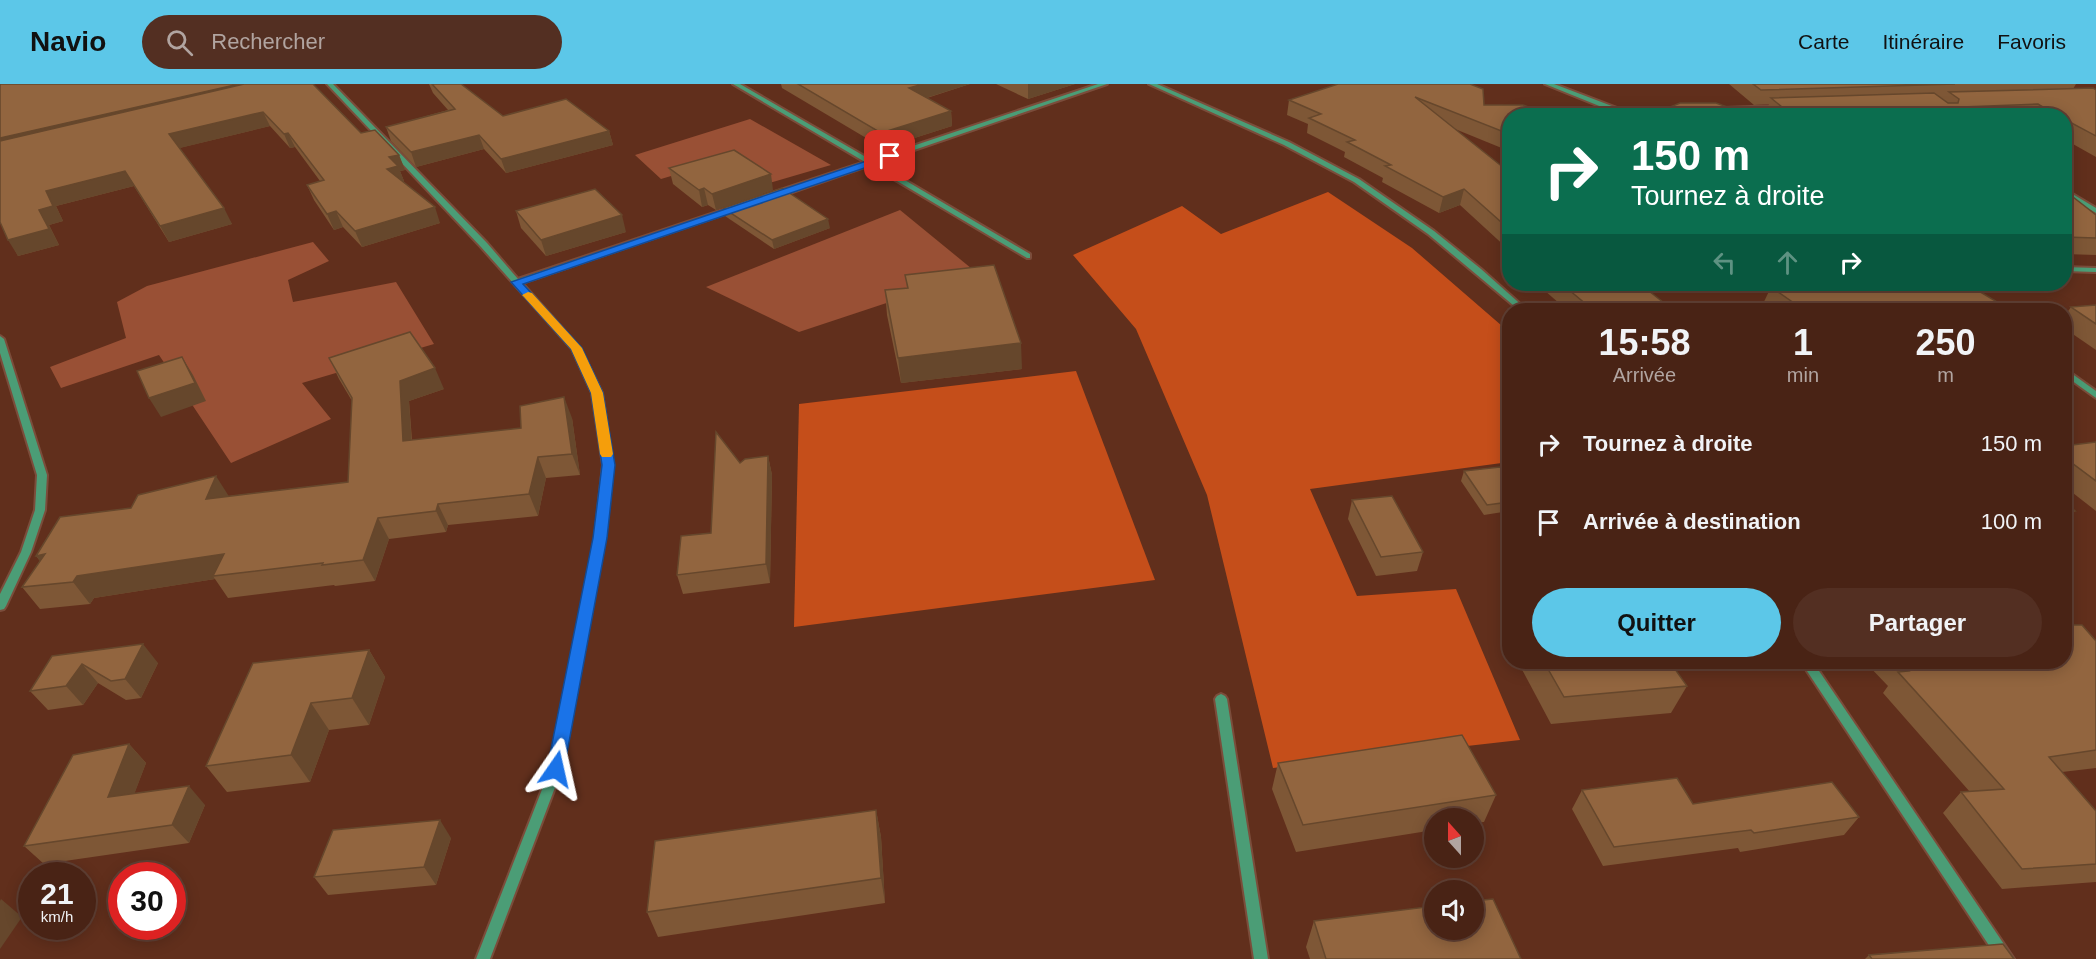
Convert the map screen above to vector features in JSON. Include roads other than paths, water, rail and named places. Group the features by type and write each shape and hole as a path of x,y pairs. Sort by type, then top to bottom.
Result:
{"street":[{"path":"330,84 484,245 576,348 597,393 608,465 600,538 556,769 483,959"},
{"path":"736,84 1027,256"},
{"path":"759,201 1104,84"},
{"path":"1152,84 1282,140 1333,167 1387,200 1446,243 1515,303"},
{"path":"1548,84 1611,108"},
{"path":"2072,196 2096,212"},
{"path":"516,282 748,204"},
{"path":"2072,269 2096,270"},
{"path":"0,339 42,476 40,510 26,552 0,606"},
{"path":"2072,377 2096,395"},
{"path":"1812,669 2007,959"},
{"path":"1221,699 1261,959"}]}
